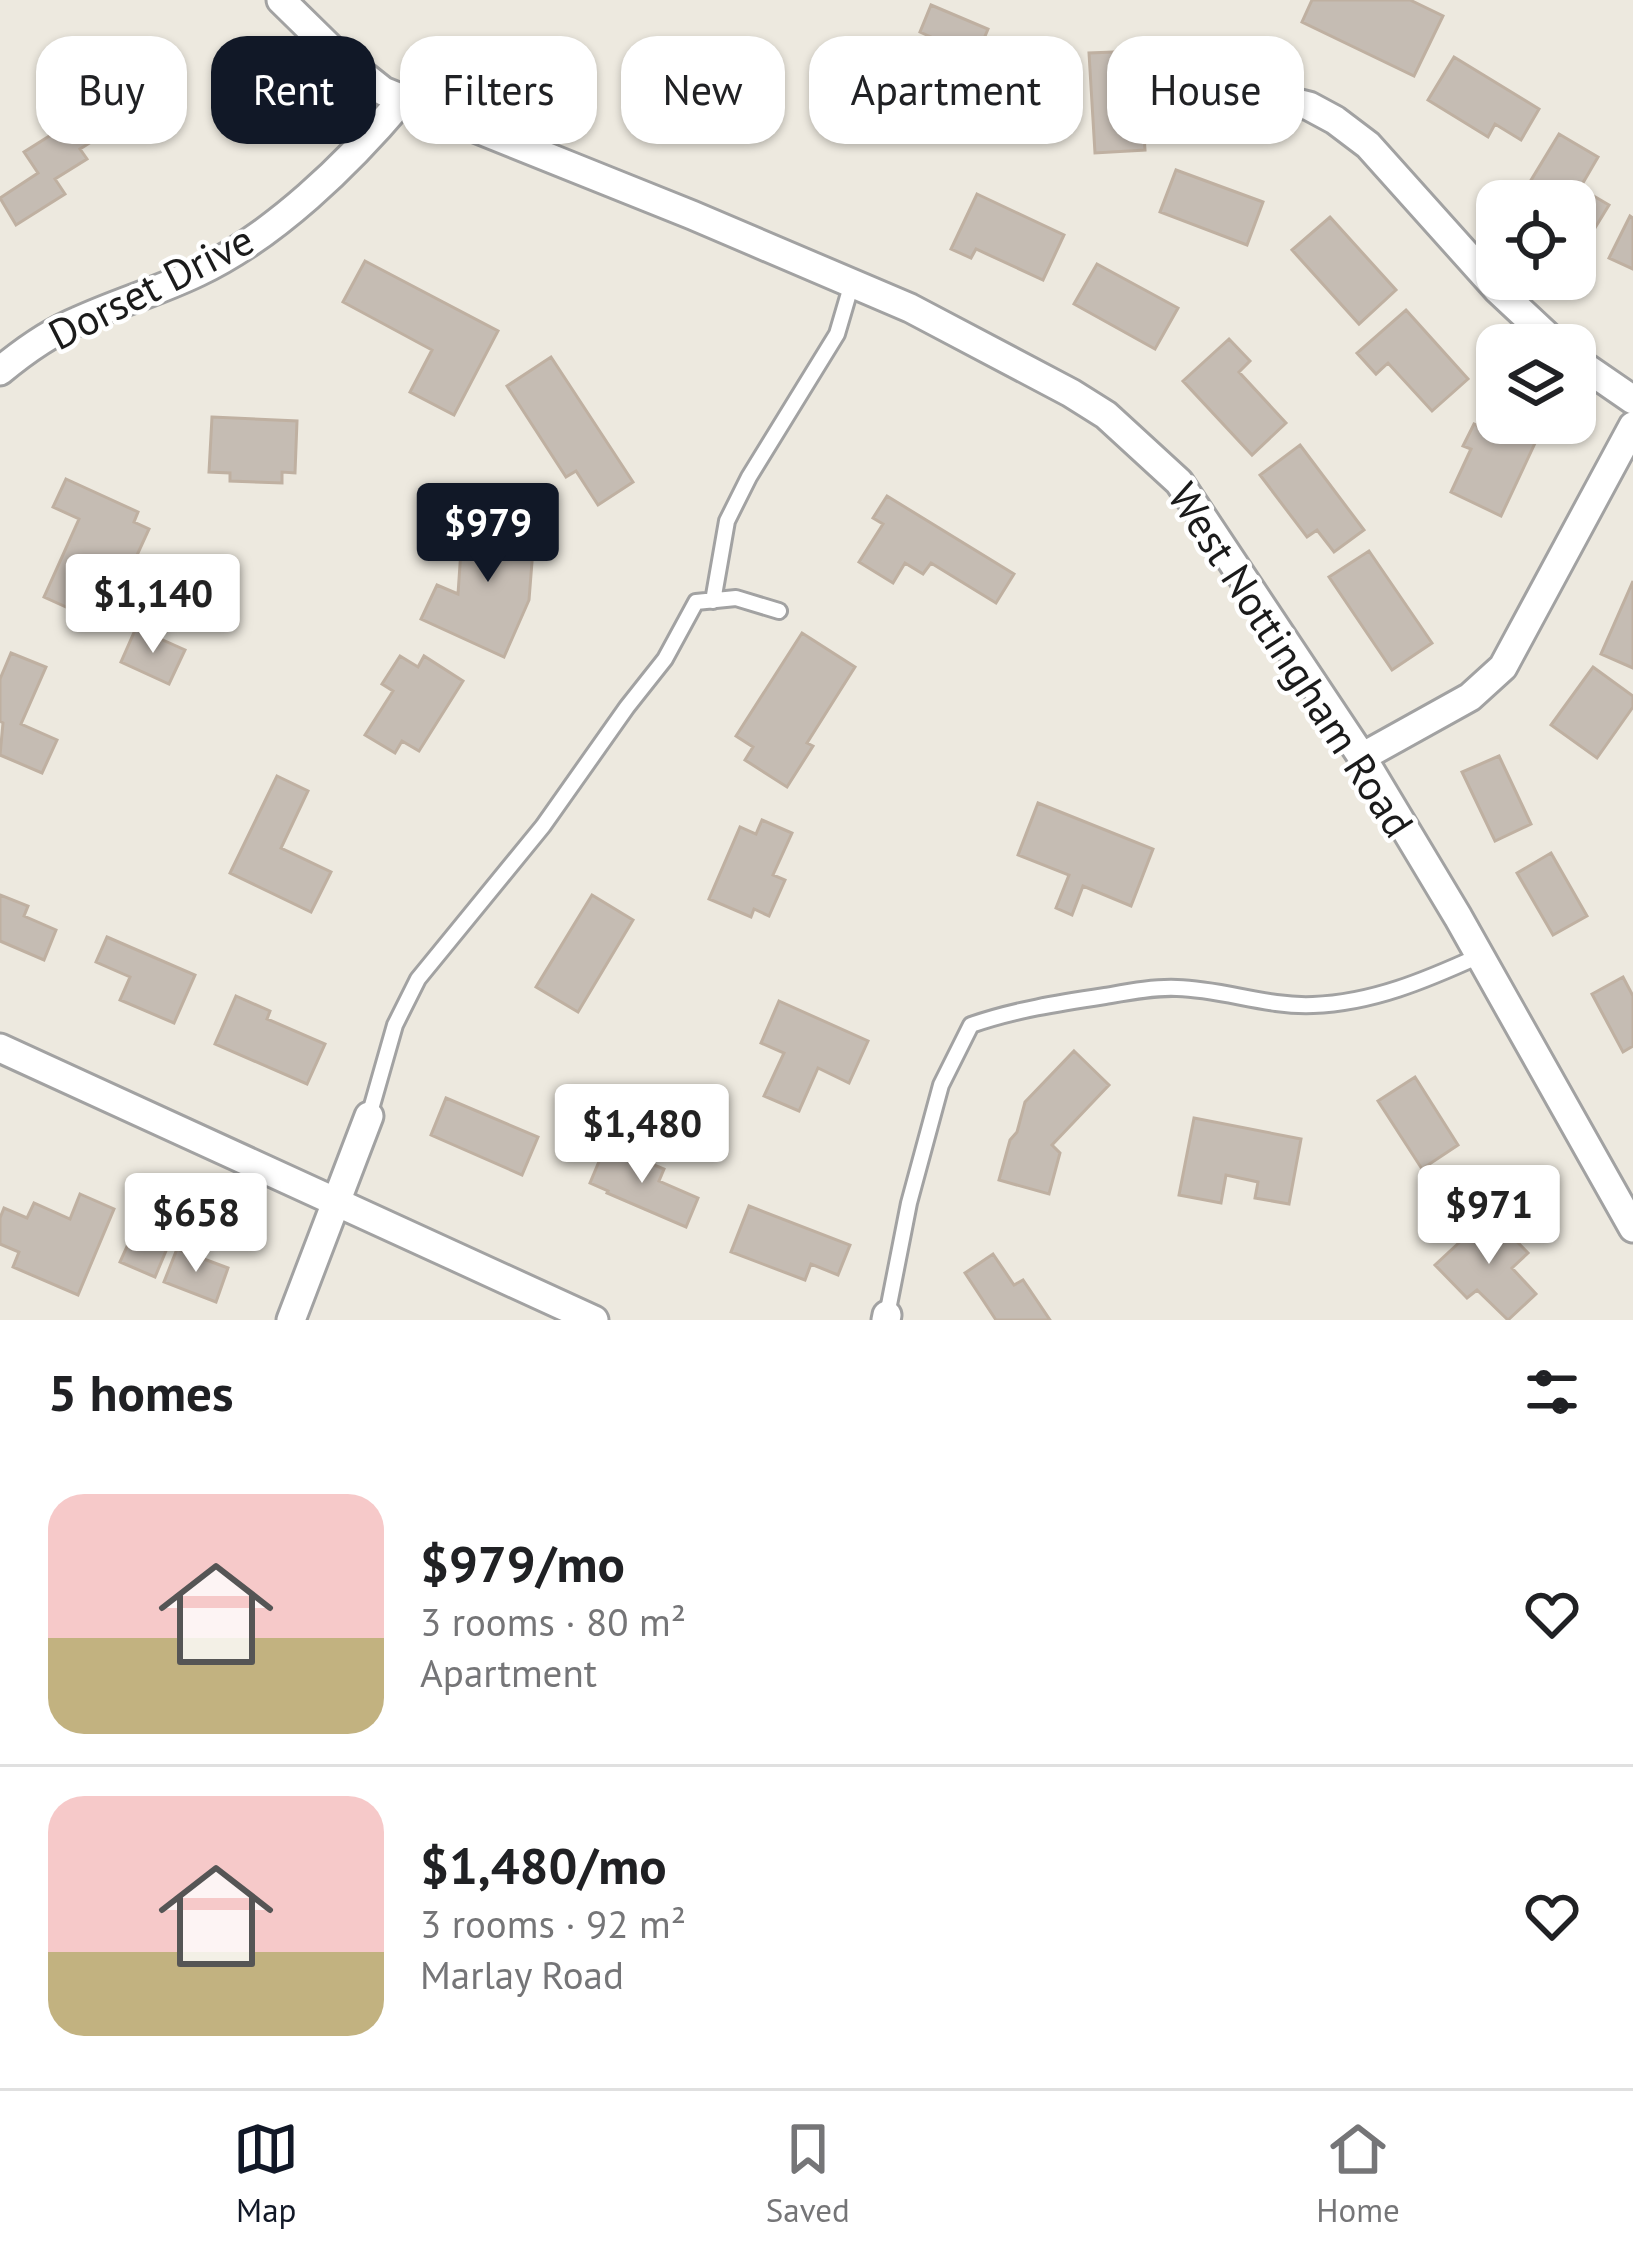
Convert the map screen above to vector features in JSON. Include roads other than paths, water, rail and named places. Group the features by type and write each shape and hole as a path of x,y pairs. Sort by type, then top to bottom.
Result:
{"street":[{"name":"West Nottingham Road","path":"281,0 334,52 400,99"},
{"name":"Dorset Drive","path":"0,370 40,340 198,272 247,245 339,167 400,102"},
{"path":"1304,105 1368,145 1534,324"},
{"name":"West Nottingham Road","path":"513,144 910,308 1106,415 1179,482 1362,757 1633,1228"},
{"path":"1596,374 1633,400"},
{"path":"1362,757 1469,697 1503,668 1633,426"},
{"path":"0,1048 594,1320"},
{"path":"291,1320 369,1116"}],"lane":[{"path":"713,601 727,521 748,477 837,334 852,283"},
{"path":"369,1116 395,1025 418,979 543,826 665,659 696,602 736,598 779,611"},
{"path":"886,1318 909,1204 941,1085 971,1025 1001,1014 1173,987 1275,1004 1313,1005 1364,998 1422,982 1479,956"}]}
